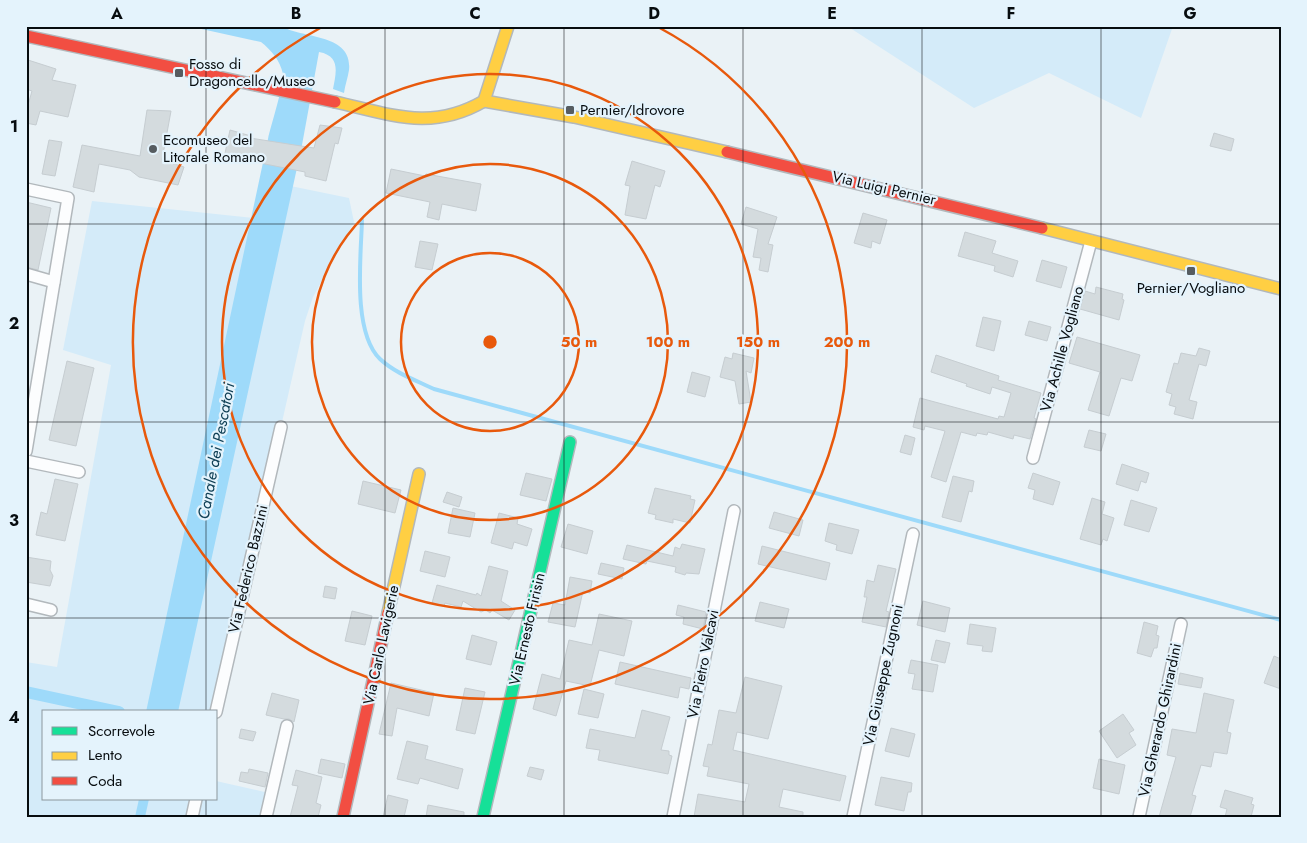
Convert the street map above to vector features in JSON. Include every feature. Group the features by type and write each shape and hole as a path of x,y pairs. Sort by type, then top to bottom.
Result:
{"street":[{"path":"26,36 274,90 409,118 430,120 464,113 484,101 508,26"},
{"name":"Via Luigi Pernier","path":"484,101 556,114 953,205 1281,289"},
{"path":"26,189 68,198 26,451"},
{"name":"Via Achille Vogliano","path":"1033,458 1091,241"},
{"path":"26,274 54,282"},
{"name":"Via Federico Bazzini","path":"216,710 281,427"},
{"name":"Via Ernesto Firisin","path":"484,817 570,442"},
{"path":"26,461 79,472"},
{"name":"Via Carlo Lavigerie","path":"343,817 419,474"},
{"name":"Via Pietro Valcavi","path":"673,817 734,511"},
{"name":"Via Giuseppe Zugnoni","path":"853,817 913,534"},
{"path":"26,604 51,610"},
{"name":"Via Gherardo Ghirardini","path":"1139,817 1181,624"},
{"path":"266,817 288,726"},
{"path":"192,817 196,800"}],"shaded area":[{"path":"847,26 1173,26 1141,118 1049,73 974,108"},
{"path":"271,182 349,198 354,222 313,297 305,321 216,710 42,710 42,800 218,800 218,781 269,793 263,817 26,817 26,662 57,667 111,365 63,350 92,201 263,219"}],"water":[{"name":"Canale dei Pescatori","path":"188,26 281,26 335,43 343,49 348,58 349,70 344,93 333,89 336,71 334,61 326,54 319,52 302,145 178,710 146,710 268,139 283,79 282,69 277,60 272,52 261,42"},
{"path":"139,800 149,800 145,817 135,817"}],"building":[{"path":"28,60 56,69 52,80 76,85 68,117 40,111 36,125 26,123 26,112 32,91 26,89 26,66"},
{"name":"Ecomuseo del Litorale Romano","path":"147,110 171,111 162,160 184,167 178,185 139,177 130,170 99,164 94,192 73,187 82,145 140,156"},
{"path":"320,125 342,128 338,144 335,143 326,181 305,176 305,172 245,160 245,163 224,158 230,130 251,136 250,138 314,148"},
{"path":"1214,133 1234,139 1231,151 1210,146"},
{"path":"49,140 62,142 55,176 42,174"},
{"path":"632,161 665,171 660,187 655,185 646,219 625,215 630,186 625,185"},
{"path":"391,169 481,184 476,211 442,204 439,220 427,217 430,202 386,193"},
{"path":"26,202 51,208 38,270 26,267"},
{"path":"746,207 777,217 768,244 773,245 768,272 759,270 761,258 753,257 758,229 741,224"},
{"path":"863,213 887,220 880,244 872,241 871,248 854,243"},
{"path":"965,232 996,241 992,253 1018,261 1013,277 994,271 995,266 958,256"},
{"path":"420,241 438,244 432,270 415,267"},
{"path":"1042,260 1067,267 1061,288 1036,281"},
{"path":"1096,287 1123,294 1122,299 1124,300 1119,320 1080,309 1085,291 1095,294"},
{"path":"983,317 1001,321 994,351 976,346"},
{"path":"1029,321 1051,327 1047,341 1025,335"},
{"path":"1077,337 1140,355 1132,381 1121,378 1109,416 1088,410 1100,372 1069,363"},
{"path":"1199,348 1210,351 1206,366 1199,364 1189,400 1197,402 1193,419 1174,414 1176,407 1169,405 1172,394 1166,392 1174,363 1178,364 1181,353 1196,356"},
{"path":"733,353 754,358 751,373 746,371 751,402 739,404 735,381 720,377 725,357 732,359"},
{"path":"936,355 999,376 998,380 1041,393 1030,439 1014,435 1013,439 988,432 987,435 977,433 976,436 961,432 946,482 931,477 945,431 925,426 924,430 913,427 920,398 998,419 999,416 1004,417 1011,393 992,387 990,394 931,372"},
{"path":"67,361 94,368 76,446 49,440"},
{"path":"692,372 710,377 705,397 687,392"},
{"path":"1089,430 1106,434 1101,451 1084,447"},
{"path":"905,435 915,438 911,455 900,452"},
{"path":"1122,464 1149,473 1146,483 1141,481 1138,491 1116,484"},
{"path":"526,473 552,479 546,501 520,495"},
{"path":"1033,473 1060,482 1053,505 1033,499 1035,490 1028,488"},
{"path":"953,476 974,481 972,492 969,491 961,522 942,517"},
{"path":"55,479 78,484 65,541 36,535 41,512 47,514"},
{"path":"363,481 401,490 395,513 358,504"},
{"path":"655,488 691,496 690,499 695,500 690,523 673,519 673,523 655,519 656,515 648,513"},
{"path":"447,492 462,497 459,507 443,502"},
{"path":"1092,498 1105,502 1102,514 1114,518 1107,541 1103,539 1101,545 1080,539"},
{"path":"1131,500 1157,508 1149,532 1124,525"},
{"path":"453,508 475,513 470,537 448,533"},
{"path":"774,512 803,520 799,536 769,528"},
{"path":"499,513 518,518 517,524 532,529 527,546 514,542 512,549 491,543"},
{"path":"829,523 859,530 852,554 836,550 837,545 825,541"},
{"path":"568,524 593,531 587,554 561,547"},
{"path":"682,544 705,549 699,574 686,573 685,575 675,572 676,567 647,561 646,564 623,559 627,545 673,556 675,547 680,549"},
{"path":"762,546 830,563 826,580 758,564"},
{"path":"425,551 450,557 445,577 420,571"},
{"path":"26,557 51,561 50,570 53,576 50,586 26,582"},
{"path":"601,563 624,568 622,579 598,574"},
{"path":"878,565 896,569 886,611 889,612 886,627 862,622 867,597 864,597 867,580 874,582"},
{"path":"489,566 508,571 501,601 515,610 509,620 492,610 490,613 486,610 481,612 463,601 461,607 445,603 444,606 432,603 437,585 476,595 477,593 481,596"},
{"path":"570,577 592,581 590,593 583,591 575,627 548,622 553,603 565,605"},
{"path":"325,586 337,588 335,599 323,597"},
{"path":"923,601 950,608 945,632 917,625"},
{"path":"760,602 789,609 784,628 755,621"},
{"path":"678,605 706,612 703,629 683,624 684,617 676,615"},
{"path":"352,611 372,616 365,645 345,641"},
{"path":"599,614 632,621 624,656 599,650 590,686 566,681 556,716 533,709 542,674 560,679 569,640 592,645"},
{"path":"1144,622 1158,626 1156,635 1159,636 1157,648 1154,648 1151,657 1137,653"},
{"path":"970,624 996,628 992,652 982,651 983,646 967,644"},
{"path":"472,635 497,642 491,665 466,659"},
{"path":"936,640 950,643 945,663 931,660"},
{"path":"1274,656 1281,659 1281,689 1264,683"},
{"path":"911,660 938,665 933,692 912,689 915,674 908,673"},
{"path":"620,662 691,678 689,689 680,687 678,698 615,684"},
{"path":"1180,673 1203,678 1201,688 1178,684"},
{"path":"745,677 782,686 768,739 737,732 733,750 846,776 840,801 783,789 779,807 803,812 803,817 694,817 698,794 745,802 749,784 707,776 709,767 703,766 708,744 712,745 719,710 736,713"},
{"path":"391,683 434,693 429,716 397,708 392,736 379,734"},
{"path":"465,688 485,692 475,734 456,730"},
{"path":"584,689 604,694 598,718 578,714"},
{"path":"272,693 299,700 294,722 289,719 266,715"},
{"path":"1204,693 1234,700 1227,732 1231,733 1227,754 1214,752 1211,767 1201,765 1192,795 1196,796 1190,817 1159,817 1176,757 1167,755 1172,729 1196,733"},
{"path":"642,710 670,717 661,750 669,751 669,755 672,756 668,774 598,760 600,750 586,748 590,729 635,738"},
{"path":"1123,714 1134,730 1129,733 1136,745 1117,758 1099,731"},
{"path":"891,728 915,734 909,757 885,751"},
{"path":"241,729 256,732 253,741 239,738"},
{"path":"407,741 428,746 425,759 463,769 458,789 420,778 418,784 397,779"},
{"path":"321,759 345,764 342,778 318,773"},
{"path":"1099,759 1125,765 1119,794 1093,788"},
{"path":"530,767 544,770 541,780 527,776"},
{"path":"249,769 268,773 265,787 239,781 241,772 248,773"},
{"path":"296,770 322,777 316,803 321,805 318,817 290,817 298,786 292,785"},
{"path":"881,777 912,783 911,792 908,792 904,811 875,805"},
{"path":"1225,790 1253,798 1251,804 1254,805 1251,817 1225,817 1227,809 1220,807"},
{"path":"388,795 408,800 404,817 383,817"},
{"path":"428,805 464,812 464,817 426,817"}],"waterway":[{"path":"362,220 360,293 365,331 371,347 380,359 392,368 434,389 1281,620"},
{"path":"26,692 110,710"}],"traffic: fast":[{"path":"483,817 570,442"}],"traffic: slow":[{"path":"335,102 410,118 446,116 465,110 484,101 508,26"},
{"path":"484,101 574,117 727,152"},
{"path":"1042,228 1281,289"},
{"path":"388,613 419,474"}],"traffic: jam":[{"path":"26,36 335,102"},
{"path":"727,152 1042,228"},
{"path":"343,817 388,613"}],"place":[{"name":"Fosso di Dragoncello/Museo","path":"179,73"},
{"name":"Pernier/Idrovore","path":"570,110"},
{"name":"Ecomuseo del Litorale Romano","path":"153,149"},
{"name":"Pernier/Vogliano","path":"1191,271"}]}
